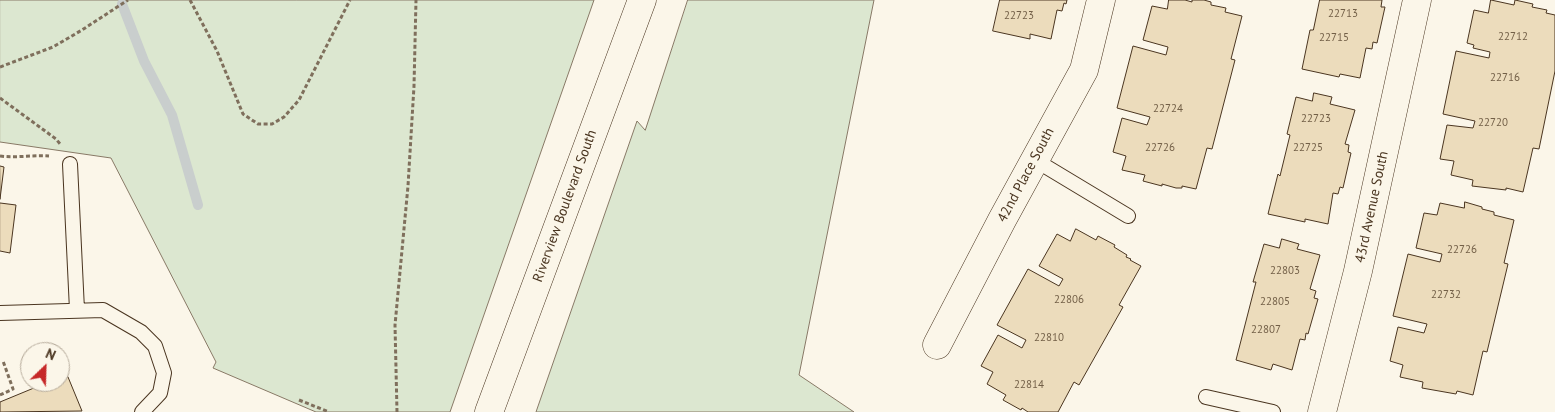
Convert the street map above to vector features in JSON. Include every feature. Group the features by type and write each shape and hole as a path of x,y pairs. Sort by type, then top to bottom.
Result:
{"street":[{"name":"Riverview Boulevard South","path":"489,412 642,0"},
{"name":"42nd Place South","path":"937,345 1084,70 1101,0"},
{"name":"43rd Avenue South","path":"1322,412 1358,271 1417,0"}],"lane":[{"path":"1035,160 1128,216"},
{"path":"70,164 77,310"},
{"path":"0,312 103,310 141,332 155,346 164,373 160,393 142,412"},
{"path":"1206,397 1273,412"}],"path":[{"path":"0,67 53,48 128,0"},
{"path":"190,0 217,51 243,114 258,124 272,124 284,117 299,100 350,0"},
{"path":"397,412 395,325 414,86 416,0"},
{"path":"0,98 56,139 62,146 63,151"},
{"path":"0,156 15,158 34,155 50,156"},
{"path":"0,395 13,389 3,361"},
{"path":"299,400 328,412"}],"green space":[{"path":"0,0 594,0 450,412 316,412 213,368 216,362 111,158 0,142"},
{"path":"688,0 874,0 799,375 854,412 536,412 637,121 645,130"}],"building":[{"path":"1000,0 1067,0 1062,11 1057,10 1051,39 1030,34 1030,39 993,31"},
{"path":"1169,0 1192,2 1192,0 1204,0 1211,2 1211,5 1226,8 1225,12 1242,16 1231,59 1235,60 1212,149 1207,148 1196,189 1182,186 1182,188 1176,188 1162,184 1162,186 1143,181 1145,175 1122,170 1126,156 1113,152 1122,118 1147,125 1150,117 1117,108 1133,46 1166,55 1168,47 1143,40 1152,6 1167,9"},
{"path":"1320,0 1382,0 1381,7 1385,7 1377,43 1373,42 1372,49 1366,48 1360,78 1340,74 1339,77 1302,69 1310,30 1313,30"},
{"path":"1491,0 1514,5 1515,0 1533,4 1532,7 1547,10 1546,13 1555,15 1555,71 1539,149 1533,148 1523,192 1506,188 1506,190 1472,186 1473,180 1451,175 1454,161 1440,159 1447,125 1473,128 1475,121 1443,114 1456,51 1489,58 1490,52 1473,48 1474,45 1467,43 1474,10 1488,13"},
{"path":"1314,93 1332,97 1330,104 1355,110 1345,144 1349,145 1348,152 1351,153 1343,188 1340,187 1338,194 1333,193 1328,224 1305,219 1305,222 1268,214 1290,135 1287,134 1296,97 1312,101"},
{"path":"0,166 4,167 0,199"},
{"path":"1465,202 1494,212 1494,215 1514,220 1504,263 1508,264 1487,352 1483,351 1473,395 1457,391 1456,394 1422,388 1423,382 1400,377 1403,365 1390,361 1398,327 1424,333 1427,324 1393,316 1408,254 1440,262 1442,254 1416,248 1424,213 1437,215 1440,203 1464,208"},
{"path":"0,203 16,205 10,253 0,251"},
{"path":"1076,229 1096,240 1098,236 1115,245 1114,247 1127,255 1126,257 1141,266 1119,305 1123,307 1079,385 1074,382 1058,412 1028,412 1003,400 1006,395 987,384 993,372 981,366 998,335 1022,348 1026,340 997,325 1028,269 1059,286 1063,279 1039,266 1057,234 1070,241"},
{"path":"1282,239 1299,244 1297,249 1320,255 1310,289 1316,291 1314,298 1318,299 1308,334 1306,333 1305,340 1300,339 1292,370 1273,364 1271,370 1236,360 1256,282 1253,282 1264,244 1279,248"},
{"path":"70,382 82,411 0,412 0,402 24,392 70,392"}],"waterway":[{"path":"122,4 144,61 172,115 198,205"}]}
